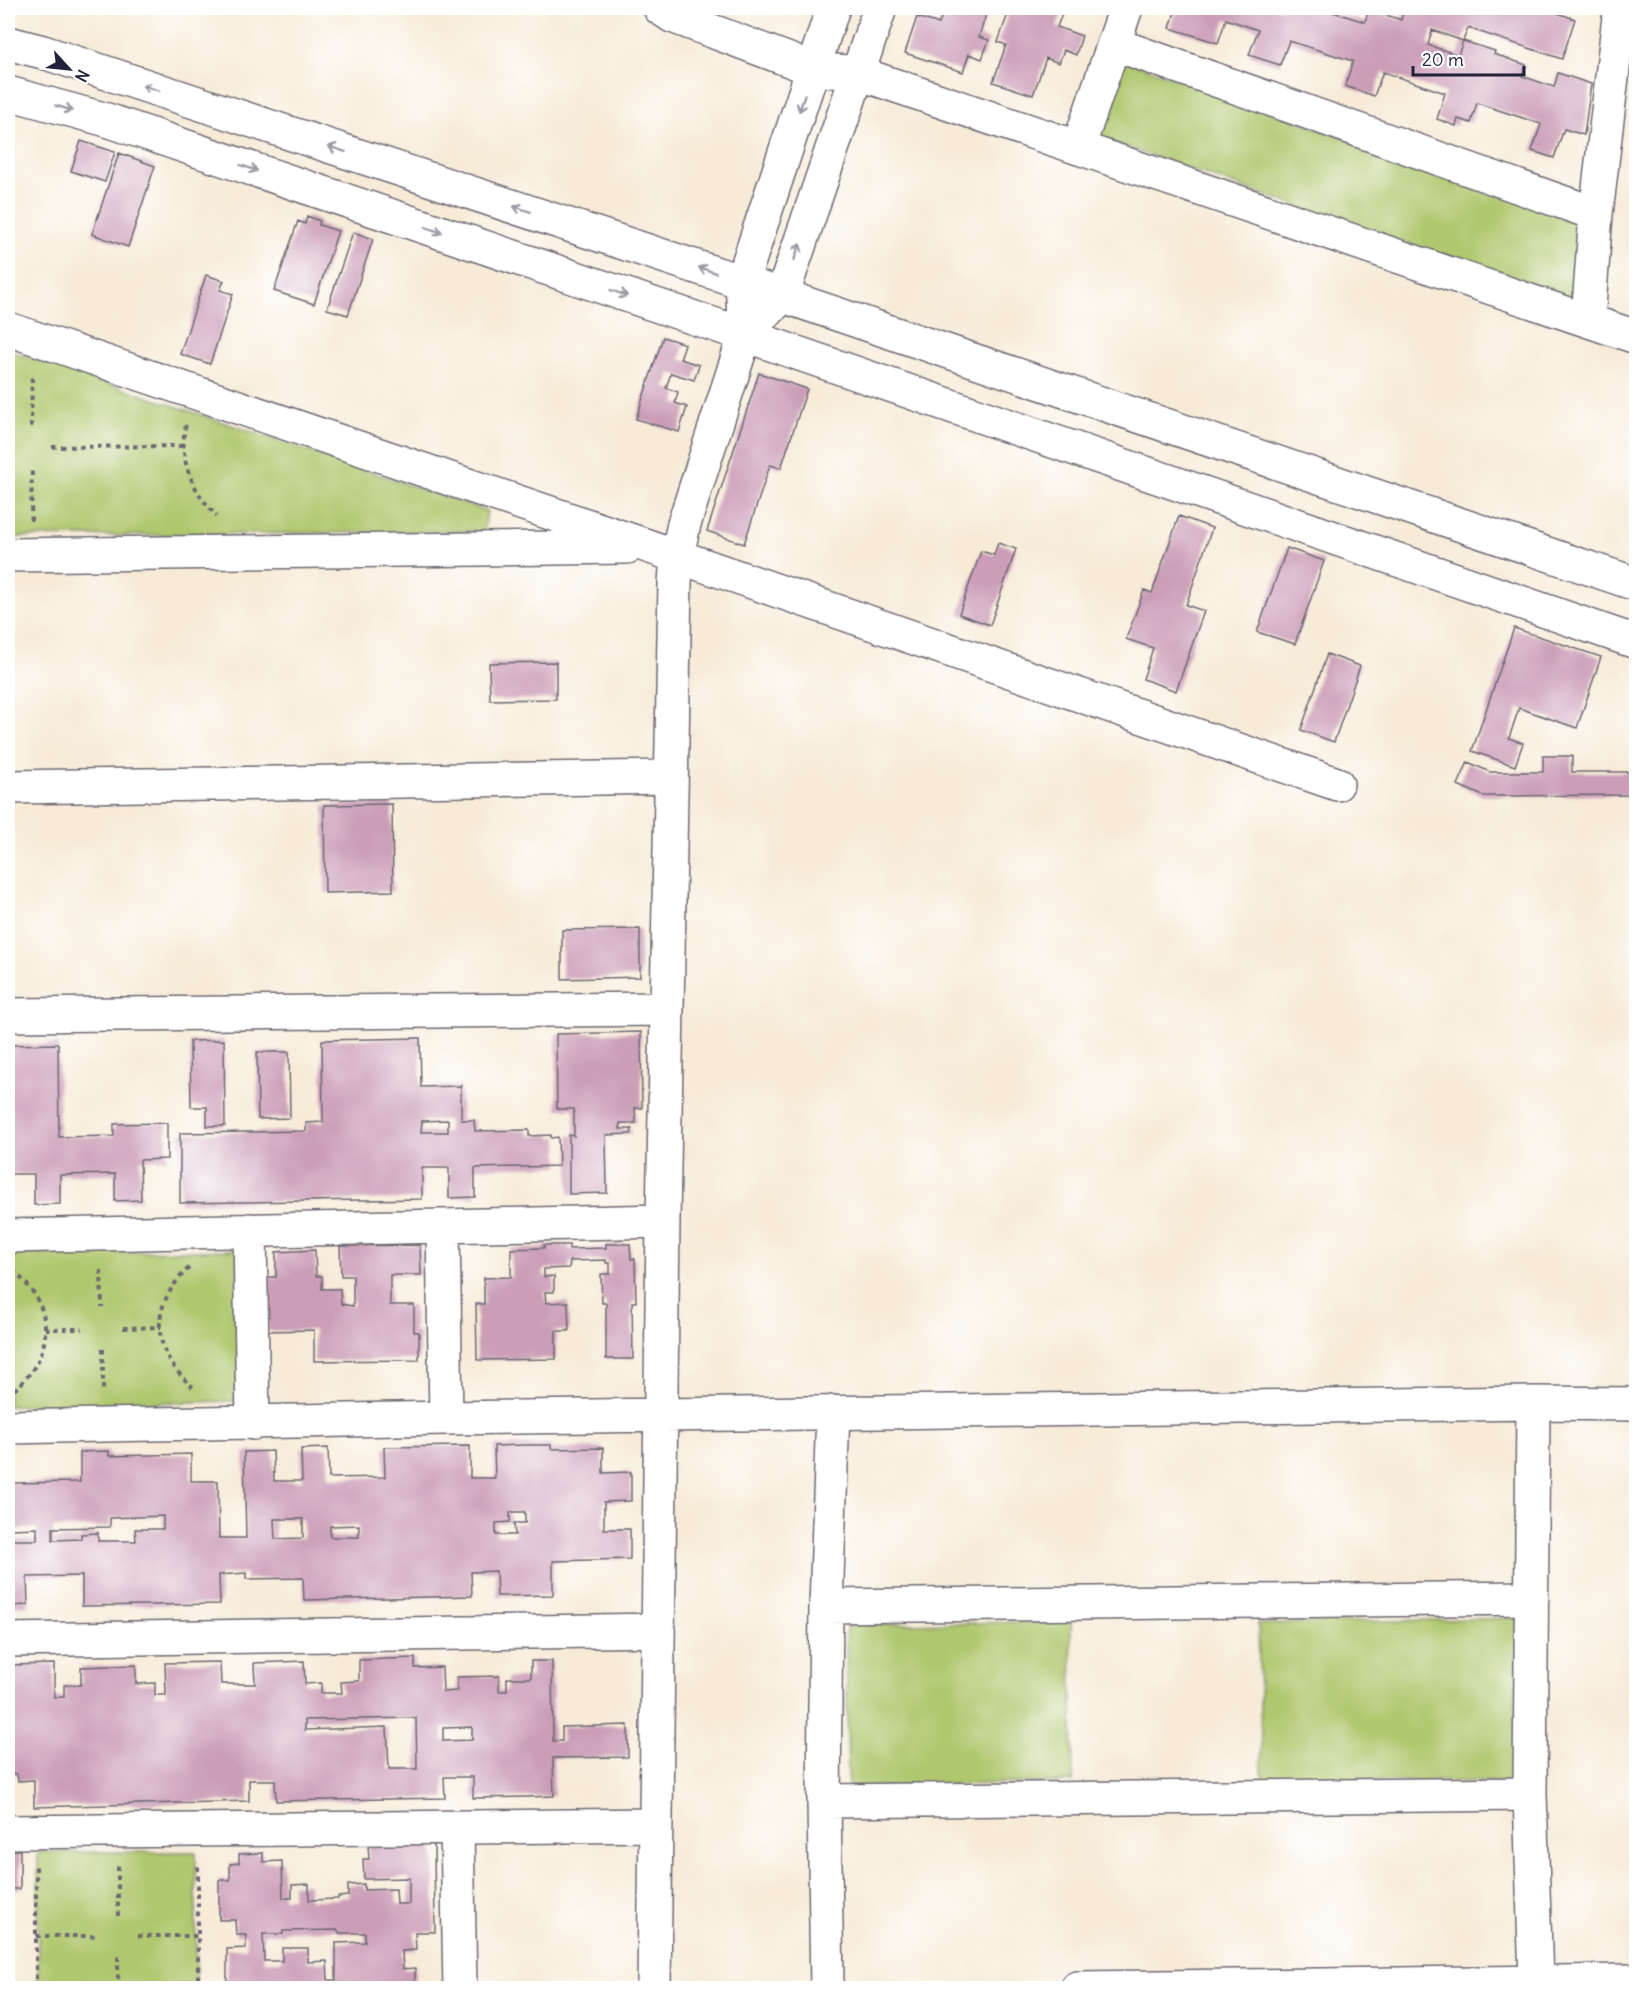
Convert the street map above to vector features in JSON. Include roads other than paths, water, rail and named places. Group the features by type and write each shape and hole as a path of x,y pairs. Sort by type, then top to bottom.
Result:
{"street":[{"path":"664,551 684,524 745,335 742,282 833,8"},
{"path":"745,335 783,296 880,8"},
{"path":"1078,148 1126,8"},
{"path":"1588,320 1596,214 1620,8"},
{"path":"660,10 813,69 858,73 1636,337"},
{"path":"8,44 43,52 742,282 1636,584"},
{"path":"1114,44 1596,214"},
{"path":"8,93 107,120 745,335 1636,642"},
{"path":"20,333 664,551 1337,784"},
{"path":"19,555 664,551"},
{"path":"654,1989 663,1221 675,583 664,551"},
{"path":"8,786 671,777"},
{"path":"8,1016 667,1009"},
{"path":"8,1236 663,1221"},
{"path":"443,1226 446,1418"},
{"path":"250,1230 253,1410"},
{"path":"8,1427 253,1410 446,1418 1533,1403 1636,1404"},
{"path":"1533,1403 1530,1794 1536,1982"},
{"path":"827,1989 824,1801 826,1606 833,1412"},
{"path":"826,1606 1532,1598"},
{"path":"8,1640 658,1630"},
{"path":"824,1801 1530,1794"},
{"path":"22,1831 656,1825"},
{"path":"458,1828 460,1989"},
{"path":"1077,1989 1636,1981"}]}
